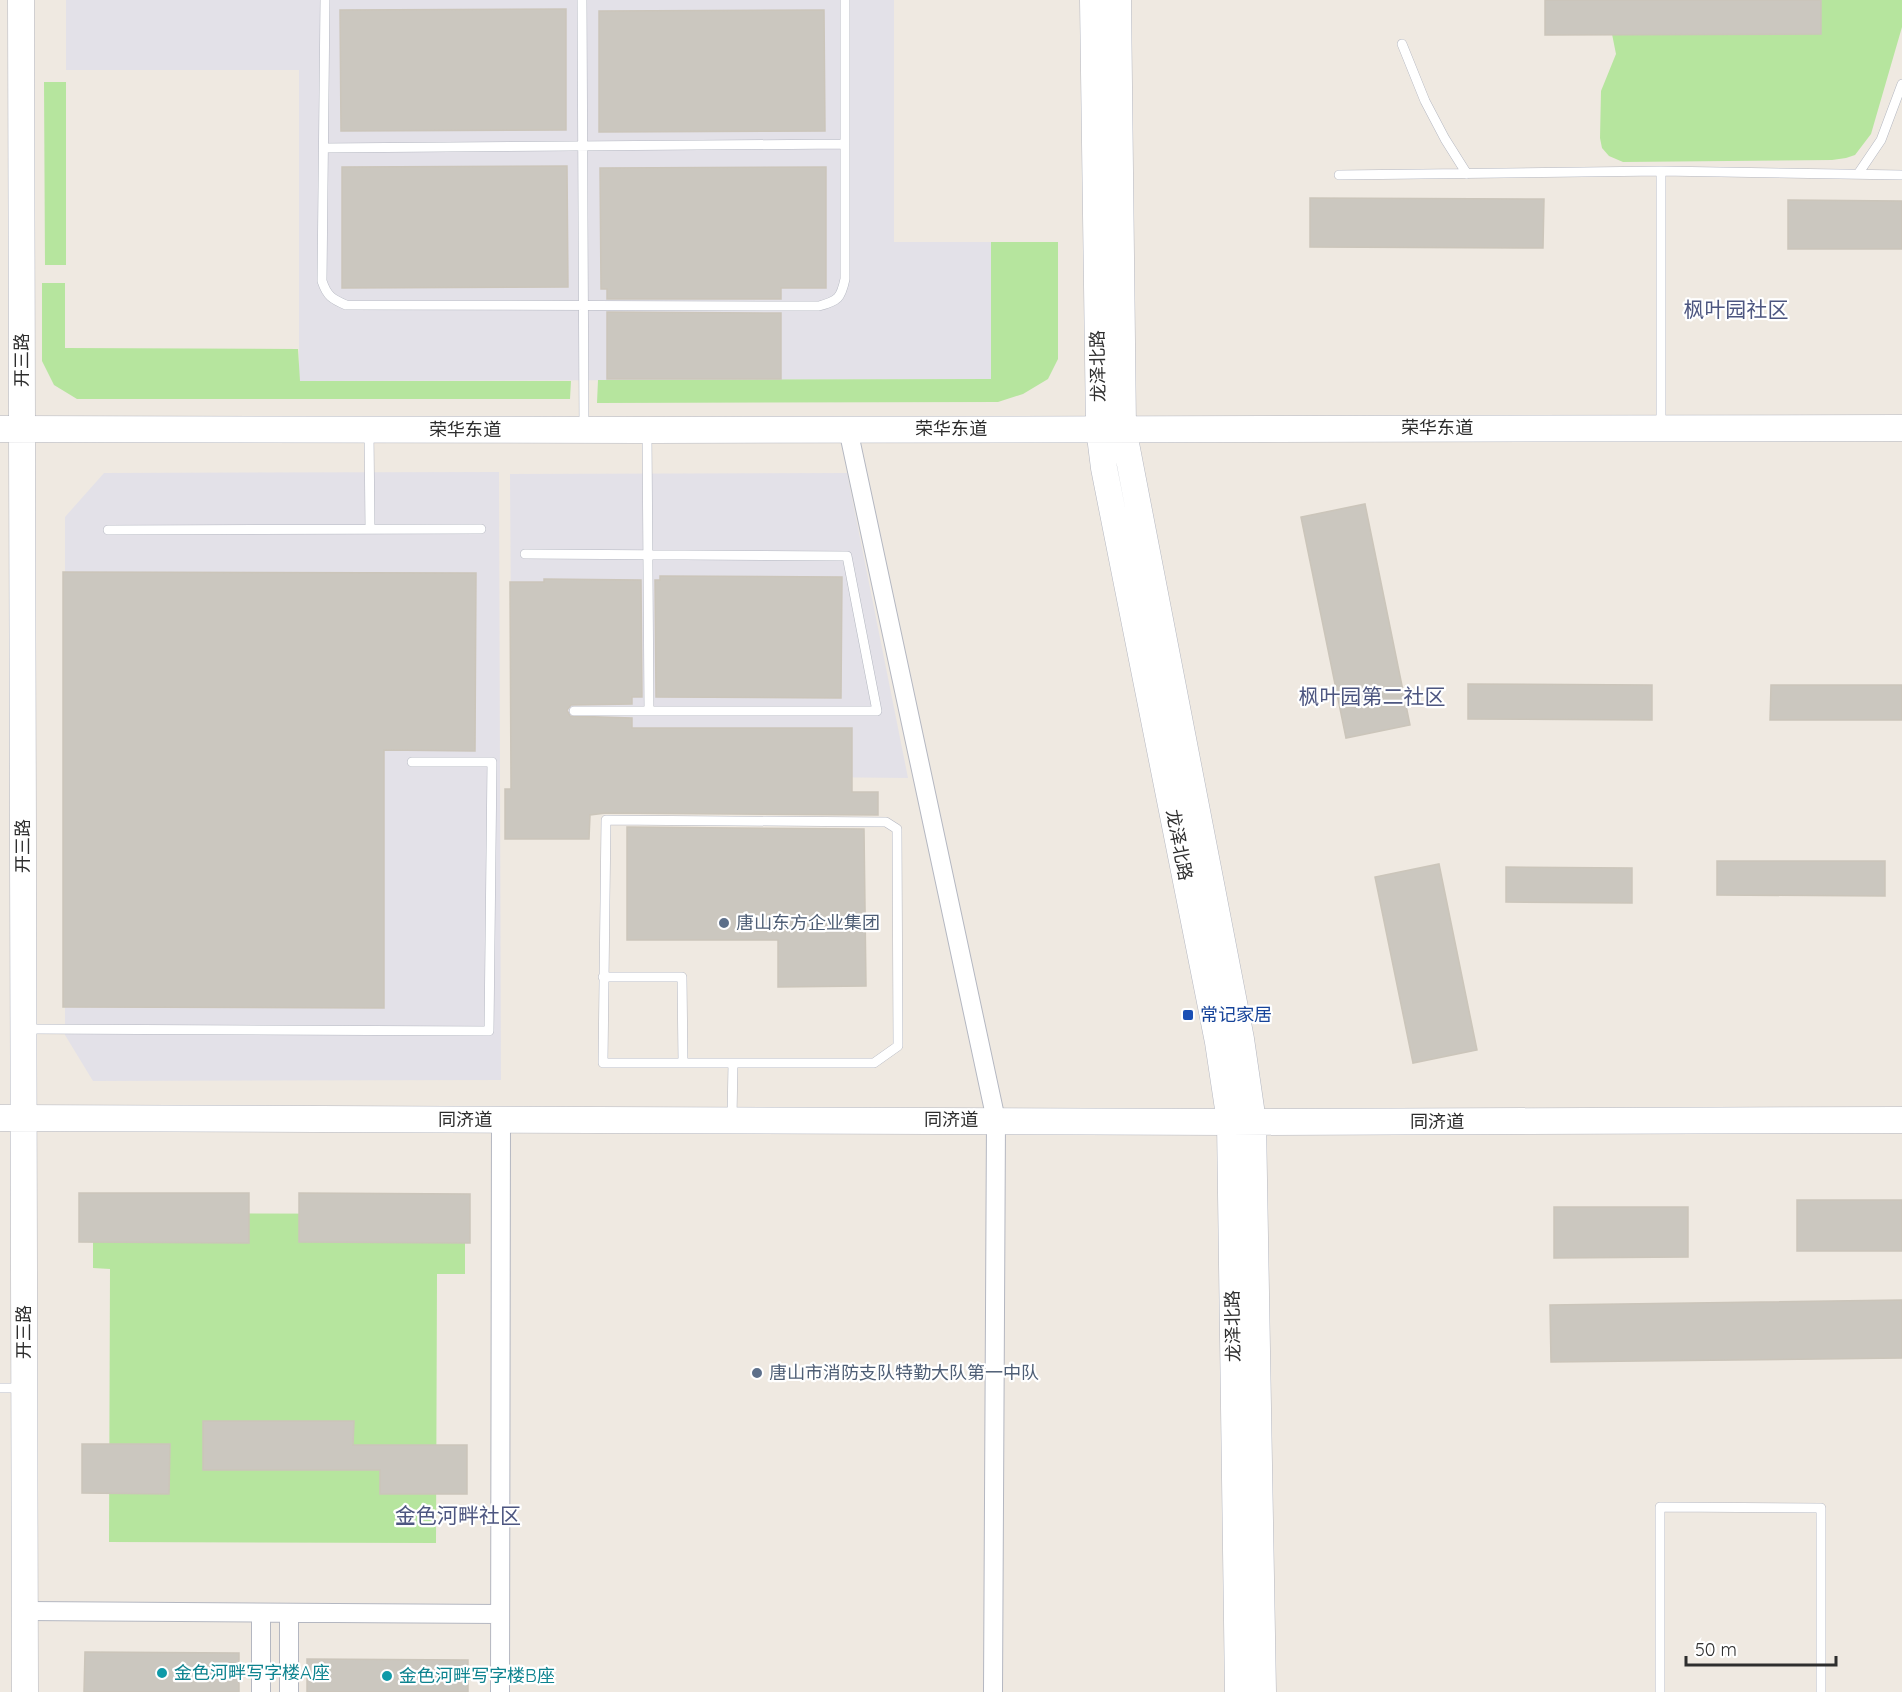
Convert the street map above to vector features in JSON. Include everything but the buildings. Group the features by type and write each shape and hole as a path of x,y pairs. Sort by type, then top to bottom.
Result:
{"street":[{"name":"开三路","path":"21,0 11,429 24,1029 12,1118 12,1388 25,1611 25,1692"},
{"name":"龙泽北路","path":"1093,0 1111,428"},
{"name":"龙泽北路","path":"1118,0 1111,428 1104,468 1218,1042 1242,1122 1263,1692"},
{"name":"荣华东道","path":"11,429 1902,428"},
{"path":"848,429 996,1120 993,1692"},
{"name":"同济道","path":"12,1118 1242,1122 1902,1120"},
{"path":"500,1692 501,1120"},
{"name":"龙泽北路","path":"1238,1692 1242,1122"},
{"path":"25,1611 499,1614"},
{"path":"261,1613 261,1692"},
{"path":"289,1613 289,1692"}],"lane":[{"path":"325,0 322,281 326,292 334,300 346,305 819,306 833,303 842,294 845,279 845,0"},
{"path":"582,0 584,430"},
{"path":"1402,44 1425,101 1467,174"},
{"path":"1858,174 1881,140 1902,84"},
{"path":"324,147 845,144"},
{"path":"1660,171 1660,428"},
{"path":"1339,176 1660,171 1902,175"},
{"path":"369,429 370,529"},
{"path":"647,430 649,711"},
{"path":"108,530 481,528"},
{"path":"525,554 847,556 877,711 574,711"},
{"path":"24,1029 489,1031 492,762 412,762"},
{"path":"606,820 886,822 897,829 898,1046 874,1063 603,1063 603,977 606,820"},
{"path":"603,977 682,977 683,1063"},
{"path":"732,1120 733,1063"},
{"path":"1660,1692 1660,1507 1821,1508 1821,1692"}],"shaded area":[{"path":"66,0 894,0 894,242 991,242 991,379 299,381 299,70 66,70"},
{"path":"499,472 501,1080 93,1081 65,1035 65,517 104,473"},
{"path":"847,473 908,778 512,774 510,474"}],"green space":[{"path":"1599,0 1902,0 1902,27 1871,134 1855,155 1832,160 1623,162 1609,156 1602,148 1600,138 1601,91 1616,54 1611,29"},
{"path":"44,82 66,82 66,265 45,265"},
{"path":"991,242 1058,242 1058,359 1048,379 1023,394 998,402 597,403 598,380 991,379"},
{"path":"42,283 65,283 65,348 298,349 300,381 571,381 570,399 77,399 54,385 42,361"},
{"path":"93,1213 465,1214 465,1274 437,1274 436,1543 109,1542 110,1269 93,1268"}],"place":[{"name":"唐山东方企业集团","path":"724,923"},
{"name":"常记家居","path":"1188,1015"},
{"name":"唐山市消防支队特勤大队第一中队","path":"757,1373"},
{"name":"金色河畔写字楼A座","path":"162,1673"},
{"name":"金色河畔写字楼B座","path":"387,1676"}],"district":[{"name":"枫叶园社区","path":"1736,310"},
{"name":"枫叶园第二社区","path":"1372,697"},
{"name":"金色河畔社区","path":"458,1516"}]}
